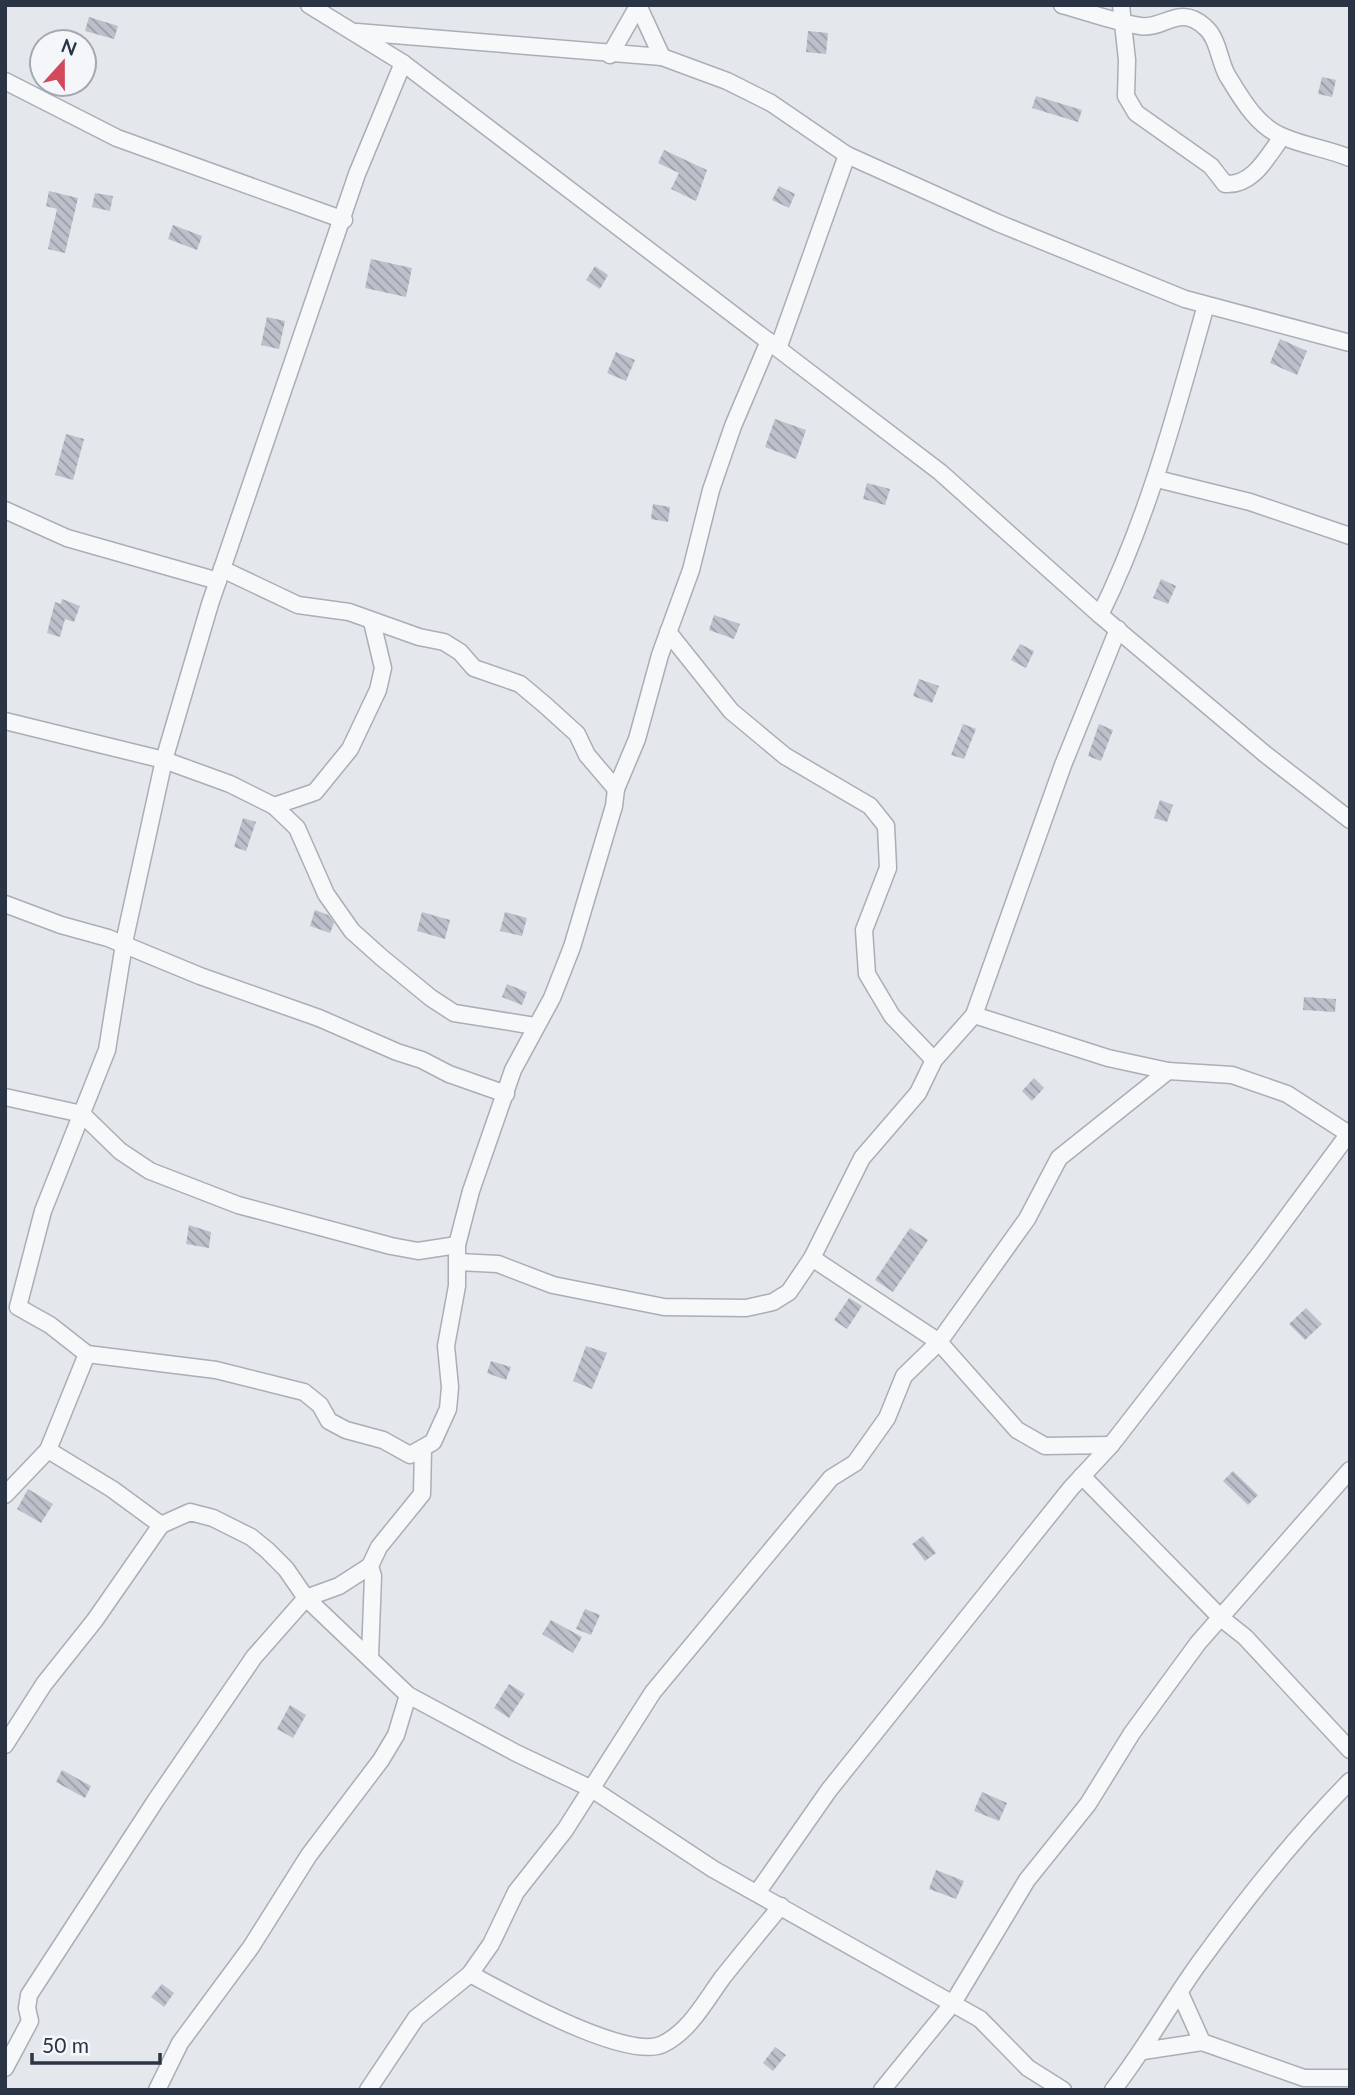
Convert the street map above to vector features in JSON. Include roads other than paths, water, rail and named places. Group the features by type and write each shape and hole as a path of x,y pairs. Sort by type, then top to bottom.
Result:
{"street":[{"path":"309,5 403,63 688,283 774,344 940,472 1100,615 1265,754 1350,820"},
{"path":"610,55 638,5"},
{"path":"638,5 662,57"},
{"path":"1062,5 1122,13 1143,27 1177,15 1206,27 1217,47 1221,64 1259,121 1282,137 1350,159"},
{"path":"1122,13 1126,96 1136,113 1211,166 1225,184 1238,185 1253,175 1282,137"},
{"path":"352,32 545,46 610,55 662,57 727,81 771,103 847,155 998,223 1206,305 1350,343"},
{"path":"403,63 357,174 344,220 220,575 164,760 124,945 107,1050 43,1211 12,1306 50,1325 86,1354 216,1370 304,1392 320,1405 329,1421 346,1430 383,1440 410,1455 423,1449 440,1430 448,1409 450,1387 446,1346 458,1262 457,1245 479,1162 513,1070 552,998 584,914 614,806 616,789 637,739 729,439 774,344 847,155"},
{"path":"5,81 117,138 344,220"},
{"path":"1100,615 1124,567 1157,479 1206,305"},
{"path":"1157,479 1251,502 1350,536"},
{"path":"5,510 67,538 220,575 298,605 349,612 372,622 443,642 460,652 474,668 520,684 577,734 587,755 616,789"},
{"path":"274,806 315,792 350,749 379,690 383,668 372,622"},
{"path":"458,1262 498,1264 553,1285 664,1307 746,1308 773,1302 789,1292 812,1258 862,1158 918,1093 933,1060 974,1015 1063,765 1118,629"},
{"path":"668,632 731,711 785,756 870,806 886,826 887,868 864,930 867,974 892,1016 933,1060"},
{"path":"5,721 164,760 230,784 274,806 298,828 326,894 352,931 381,957 454,1013 535,1026"},
{"path":"5,904 319,1018 422,1060 449,1074 506,1094"},
{"path":"757,1893 829,1790 1082,1476 1111,1445 1349,1133 1287,1094 1232,1075 1168,1071 1108,1058 974,1015"},
{"path":"368,2090 392,2058 416,2018 470,1974 491,1944 516,1892 592,1789 653,1692 831,1478 855,1463 887,1418 904,1376 939,1342 1027,1219 1059,1158 1168,1071"},
{"path":"5,1097 82,1114 120,1151 150,1171 238,1205 418,1251 457,1245"},
{"path":"812,1258 939,1342 1017,1430 1045,1446 1111,1445"},
{"path":"5,1495 48,1450 86,1354"},
{"path":"5,2068 30,2021 29,1995 239,1677 306,1598 339,1586 370,1566 379,1547 422,1494 423,1449"},
{"path":"48,1450 112,1489 161,1525"},
{"path":"882,2090 953,2003 1027,1880 1088,1804 1132,1733 1198,1643 1350,1470"},
{"path":"1082,1476 1221,1618 1245,1637 1350,1750"},
{"path":"5,1745 44,1684 95,1620 161,1525 190,1512 213,1518 251,1537 286,1569 306,1598 408,1695 516,1753 592,1789 713,1869 980,2019 1028,2068 1063,2090"},
{"path":"370,1566 373,1576 370,1657"},
{"path":"158,2090 180,2043 251,1947 309,1855 391,1744 408,1695"},
{"path":"1113,2090 1143,2051 1180,1993 1296,1836 1350,1781"},
{"path":"470,1974 541,2011 615,2041 642,2049 662,2045 685,2029 780,1906"},
{"path":"1180,1993 1202,2042"},
{"path":"1143,2051 1202,2042 1304,2078 1350,2078"}]}
